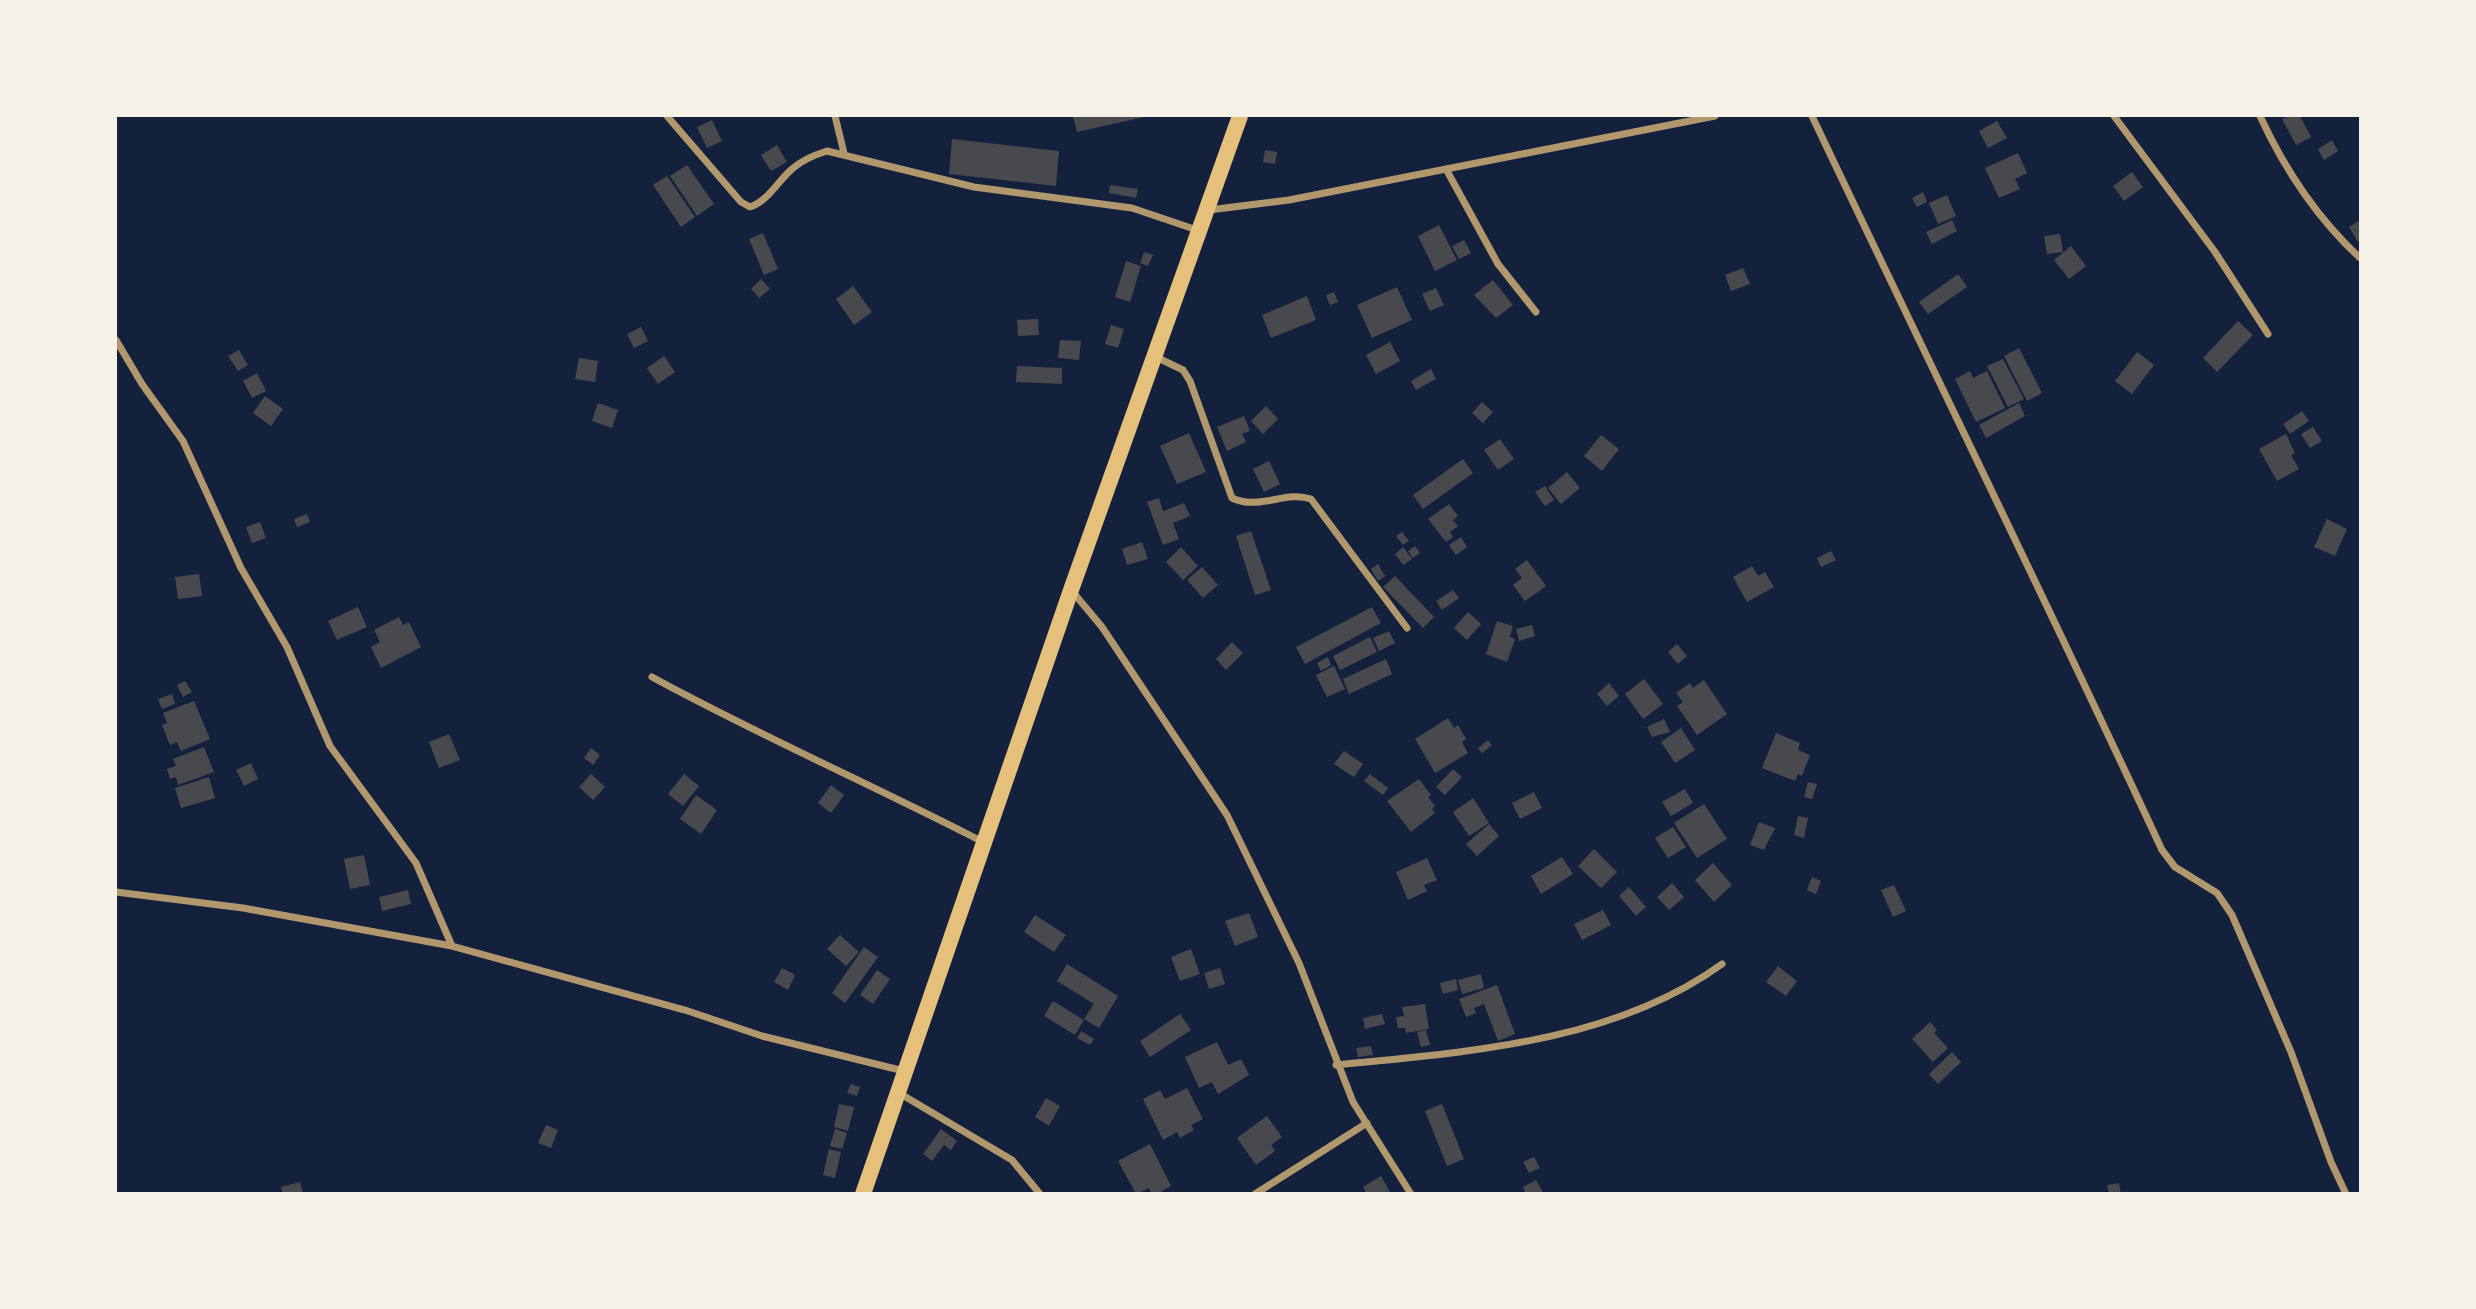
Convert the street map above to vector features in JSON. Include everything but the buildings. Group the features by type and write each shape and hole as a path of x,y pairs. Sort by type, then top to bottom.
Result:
{"main road":[{"path":"863,1194 1071,590 1240,116"}],"street":[{"path":"667,116 741,202 750,206 758,204 792,169 810,156 827,151 844,153 914,174 974,187 1132,208 1200,231"},
{"path":"835,116 844,153"},
{"path":"1208,210 1289,201 1715,116"},
{"path":"1812,116 1924,354 2030,566 2162,850 2175,867 2217,893 2232,915 2291,1052 2331,1162 2346,1194"},
{"path":"2114,116 2215,252 2268,334"},
{"path":"2260,116 2277,152 2334,234 2361,258"},
{"path":"1446,169 1498,264 1536,312"},
{"path":"116,340 142,384 183,441 241,568 287,647 330,746 416,863 452,946"},
{"path":"1155,356 1184,370 1233,498 1258,503 1297,496 1311,499 1406,628"},
{"path":"1071,590 1116,648 1227,815 1299,963 1336,1065 1353,1102 1411,1194"},
{"path":"652,677 742,727 877,787 984,843"},
{"path":"116,892 243,908 452,946 685,1010 762,1036 905,1072"},
{"path":"1336,1065 1514,1045 1623,1016 1689,988 1722,964"},
{"path":"898,1093 1012,1160 1040,1194"},
{"path":"1255,1194 1367,1123"}]}
